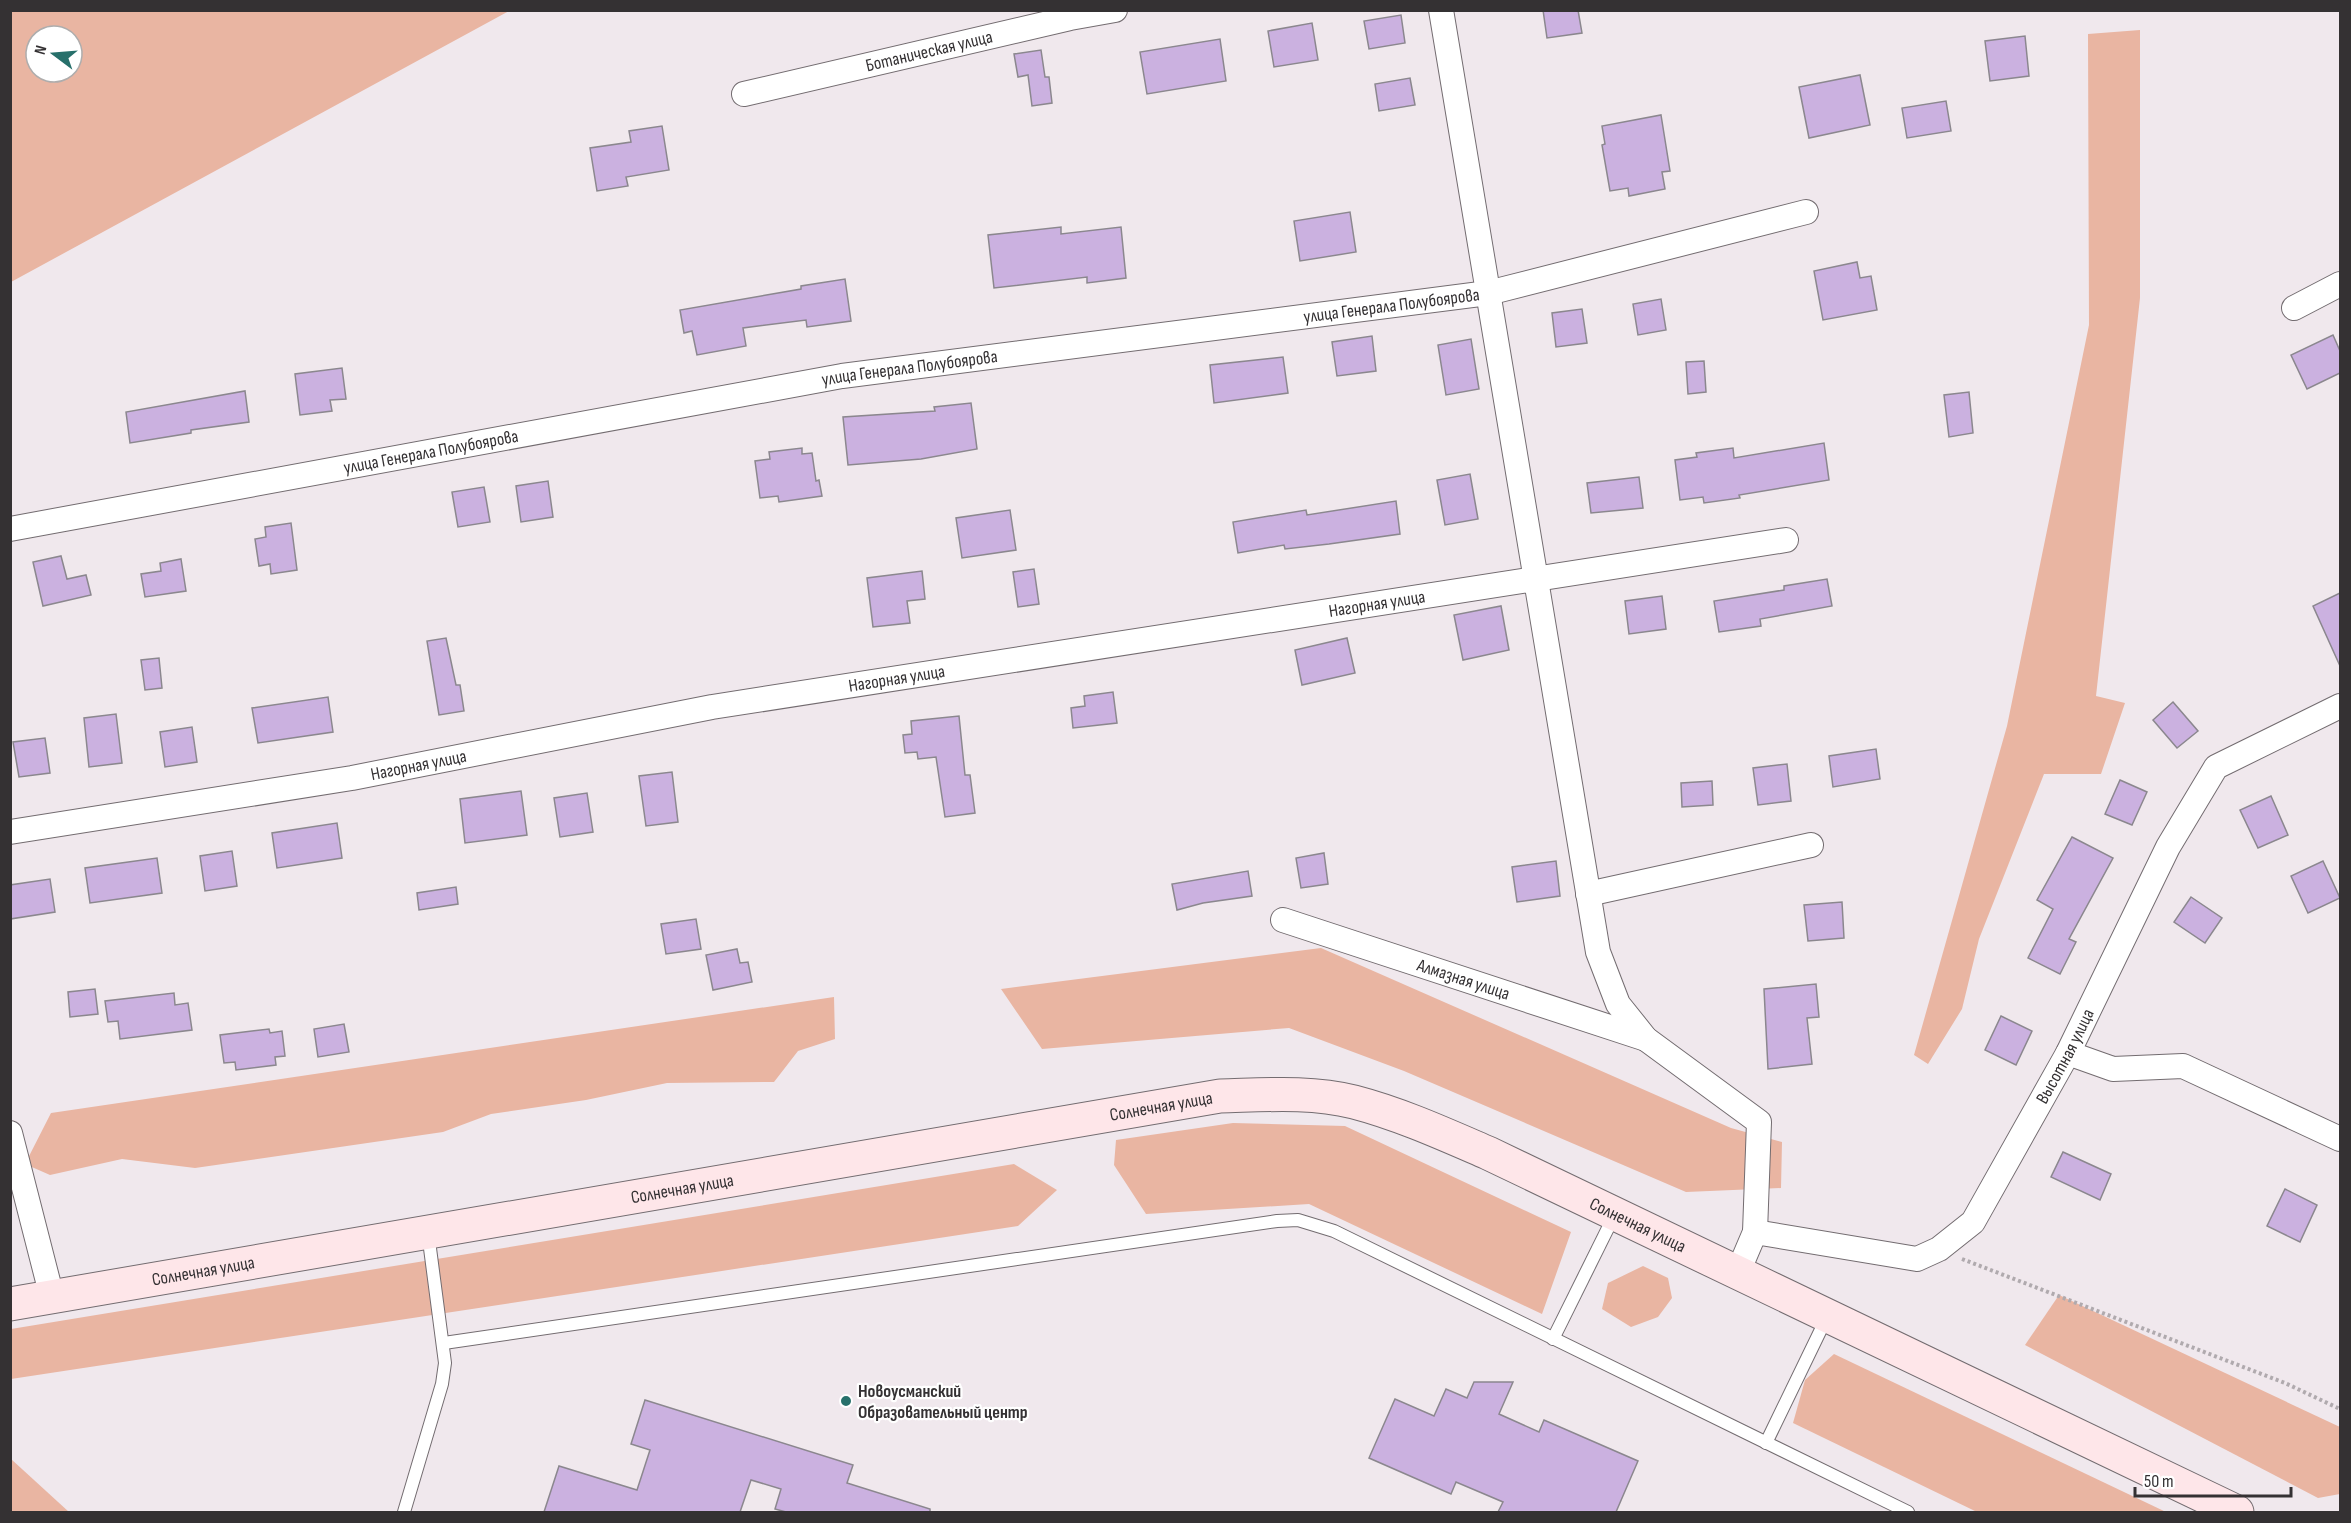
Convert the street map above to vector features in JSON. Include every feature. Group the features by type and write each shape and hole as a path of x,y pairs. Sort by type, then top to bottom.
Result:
{"street":[{"name":"Ботаническая улица","path":"744,94 1070,18 1115,10"},
{"path":"1441,10 1598,952 1618,1004 1646,1039 1759,1122 1755,1232 1738,1272"},
{"name":"улица Генерала Полубоярова","path":"10,529 842,376 1488,293 1806,212"},
{"path":"2294,308 2340,284"},
{"name":"Нагорная улица","path":"10,832 352,778 712,707 1786,540"},
{"name":"Высотная улица","path":"1755,1232 1917,1259 1939,1249 1973,1221 2068,1053 2168,847 2216,767 2340,706"},
{"path":"1588,894 1811,845"},
{"name":"Алмазная улица","path":"1282,920 1646,1039"},
{"path":"2068,1053 2113,1069 2182,1066 2340,1139"},
{"name":"Солнечная улица","path":"10,1304 1220,1096 1296,1095 1353,1102 1422,1125 1488,1153 2237,1512"},
{"path":"10,1133 52,1297"}],"lane":[{"path":"1553,1339 1615,1214"},
{"path":"444,1343 1298,1220 1334,1231 1908,1512"},
{"path":"404,1512 442,1384 444,1343 428,1232"},
{"path":"1766,1443 1827,1316"}],"path":[{"path":"1939,1249 2285,1383 2340,1409"}],"shaded area":[{"path":"11,10 509,11 11,282"},
{"path":"2140,30 2140,298 2096,696 2125,703 2101,774 2044,774 1979,939 1962,1009 1928,1064 1914,1055 2007,726 2089,325 2088,34"},
{"path":"1321,948 1731,1128 1782,1142 1781,1188 1686,1192 1404,1071 1289,1028 1042,1049 1001,989"},
{"path":"834,997 835,1039 798,1051 774,1082 667,1083 586,1100 491,1114 443,1132 195,1168 122,1159 50,1175 25,1164 51,1113"},
{"path":"1233,1123 1345,1126 1571,1232 1542,1314 1309,1204 1146,1214 1114,1165 1116,1140"},
{"path":"1014,1164 1057,1190 1018,1226 11,1379 11,1329"},
{"path":"1643,1266 1668,1278 1672,1298 1658,1317 1631,1327 1602,1309 1608,1283"},
{"path":"2059,1295 2340,1427 2340,1494 2318,1498 2025,1345"},
{"path":"1834,1354 2166,1512 1977,1512 1793,1423 1805,1380"},
{"path":"11,1459 69,1512 11,1512"}],"building":[{"path":"1543,10 1578,10 1582,33 1547,38"},
{"path":"1401,15 1405,43 1369,49 1364,21"},
{"path":"1312,23 1318,60 1274,67 1268,31"},
{"path":"2025,36 2029,76 1990,81 1985,41"},
{"path":"1220,39 1226,81 1147,94 1140,52"},
{"path":"1041,50 1045,77 1049,77 1052,103 1032,106 1028,75 1018,77 1014,54"},
{"path":"1860,75 1870,125 1809,138 1799,87"},
{"path":"1410,78 1415,105 1379,111 1375,84"},
{"path":"1946,101 1951,131 1907,138 1902,108"},
{"path":"1661,115 1670,171 1662,172 1665,189 1629,196 1628,188 1610,191 1602,145 1605,144 1602,126"},
{"path":"662,126 669,170 626,177 628,186 597,191 590,148 631,142 629,131"},
{"path":"1350,212 1356,252 1300,261 1294,221"},
{"path":"1061,227 1061,234 1121,227 1126,278 1087,283 1087,277 994,288 988,235"},
{"path":"1857,262 1860,278 1871,276 1877,310 1823,320 1814,271"},
{"path":"845,279 851,321 807,327 806,320 743,328 746,346 697,355 692,331 684,333 680,310"},
{"path":"1661,299 1666,330 1638,335 1633,304"},
{"path":"1582,309 1587,343 1556,347 1552,313"},
{"path":"2333,335 2340,351 2340,373 2307,389 2291,355"},
{"path":"1372,336 1376,371 1337,376 1332,342"},
{"path":"1471,339 1479,389 1446,395 1438,345"},
{"path":"1283,357 1288,393 1214,403 1210,365"},
{"path":"1704,361 1706,392 1688,394 1686,362"},
{"path":"342,368 346,399 330,400 332,411 300,415 295,374"},
{"path":"245,391 249,422 191,430 191,433 130,443 126,412"},
{"path":"1969,392 1973,433 1949,437 1944,395"},
{"path":"971,403 977,449 921,459 848,465 843,417 935,411 934,407"},
{"path":"1824,443 1829,480 1704,503 1703,497 1680,500 1675,460 1697,457 1696,453 1733,448 1734,458"},
{"path":"802,448 802,454 812,453 816,481 819,480 822,496 779,502 778,496 760,498 755,461 770,459 769,452"},
{"path":"1470,474 1478,519 1445,525 1437,480"},
{"path":"1639,477 1643,508 1591,513 1587,483"},
{"path":"548,481 553,517 521,522 516,486"},
{"path":"484,487 490,522 458,527 452,492"},
{"path":"1396,501 1400,534 1285,549 1284,545 1238,553 1233,522 1306,510 1307,515"},
{"path":"1010,510 1016,550 962,558 956,518"},
{"path":"291,523 297,570 271,574 270,564 259,566 255,539 266,537 265,527"},
{"path":"61,556 67,579 86,575 91,595 43,606 33,562"},
{"path":"181,559 186,591 145,597 141,574 161,571 160,563"},
{"path":"1034,569 1039,604 1018,607 1013,572"},
{"path":"922,571 925,599 907,601 910,623 873,627 867,578"},
{"path":"1827,579 1832,606 1760,619 1761,626 1719,632 1714,601 1784,590 1784,586"},
{"path":"2340,593 2340,666 2313,606"},
{"path":"1662,596 1666,629 1629,634 1625,601"},
{"path":"1501,606 1509,650 1463,660 1454,615"},
{"path":"446,638 456,685 460,685 464,711 439,715 427,641"},
{"path":"1347,638 1355,673 1302,685 1295,650"},
{"path":"159,658 162,688 145,690 141,660"},
{"path":"1113,692 1117,723 1073,728 1071,708 1085,706 1084,696"},
{"path":"328,697 333,732 258,743 252,708"},
{"path":"2173,702 2198,731 2177,748 2153,720"},
{"path":"116,714 122,763 89,767 84,718"},
{"path":"959,716 965,775 970,775 975,813 945,817 936,757 918,759 917,752 905,753 903,735 912,734 911,721"},
{"path":"192,727 197,762 165,767 160,732"},
{"path":"45,738 50,773 19,777 13,742"},
{"path":"1876,749 1880,779 1833,787 1829,756"},
{"path":"1787,764 1791,801 1758,805 1753,768"},
{"path":"672,772 678,822 646,826 639,776"},
{"path":"2120,780 2147,792 2132,825 2105,814"},
{"path":"1712,781 1713,805 1682,807 1681,783"},
{"path":"521,791 527,835 465,843 460,799"},
{"path":"587,793 593,832 560,837 554,798"},
{"path":"2271,796 2288,835 2258,848 2240,810"},
{"path":"337,823 342,858 277,868 272,833"},
{"path":"2072,837 2113,858 2069,939 2076,942 2060,974 2028,958 2053,909 2037,900"},
{"path":"232,851 237,886 205,891 200,856"},
{"path":"1324,853 1328,884 1301,888 1296,858"},
{"path":"157,858 162,893 90,903 85,868"},
{"path":"1556,861 1560,896 1517,902 1512,867"},
{"path":"2323,861 2340,898 2308,913 2291,876"},
{"path":"1248,871 1252,896 1203,903 1177,910 1172,884"},
{"path":"50,879 55,912 10,919 10,885"},
{"path":"456,887 458,904 419,910 417,893"},
{"path":"2191,897 2222,918 2205,943 2174,922"},
{"path":"1842,902 1844,938 1808,941 1804,905"},
{"path":"696,919 701,949 666,954 661,924"},
{"path":"737,949 740,963 748,962 752,982 713,990 706,955"},
{"path":"1816,984 1819,1017 1807,1018 1812,1064 1768,1069 1764,989"},
{"path":"95,989 98,1014 70,1017 68,992"},
{"path":"174,993 175,1005 188,1003 192,1030 120,1039 118,1021 108,1022 105,1001"},
{"path":"2001,1016 2032,1031 2016,1065 1985,1050"},
{"path":"344,1024 349,1052 318,1057 314,1029"},
{"path":"269,1029 270,1033 282,1031 285,1056 275,1057 276,1065 236,1070 235,1062 224,1063 220,1035"},
{"path":"2063,1152 2111,1174 2100,1200 2051,1177"},
{"path":"2285,1189 2317,1205 2300,1242 2267,1226"},
{"path":"1474,1382 1513,1382 1499,1414 1539,1432 1544,1420 1638,1461 1616,1512 1498,1512 1503,1502 1456,1482 1451,1494 1369,1458 1395,1399 1434,1416 1446,1389 1467,1398"},
{"path":"645,1400 853,1465 847,1483 930,1509 930,1512 786,1512 775,1509 781,1489 751,1480 740,1512 544,1512 559,1466 637,1490 650,1450 631,1444"}],"place":[{"name":"Новоусманский Образовательный центр","path":"846,1401"}]}
